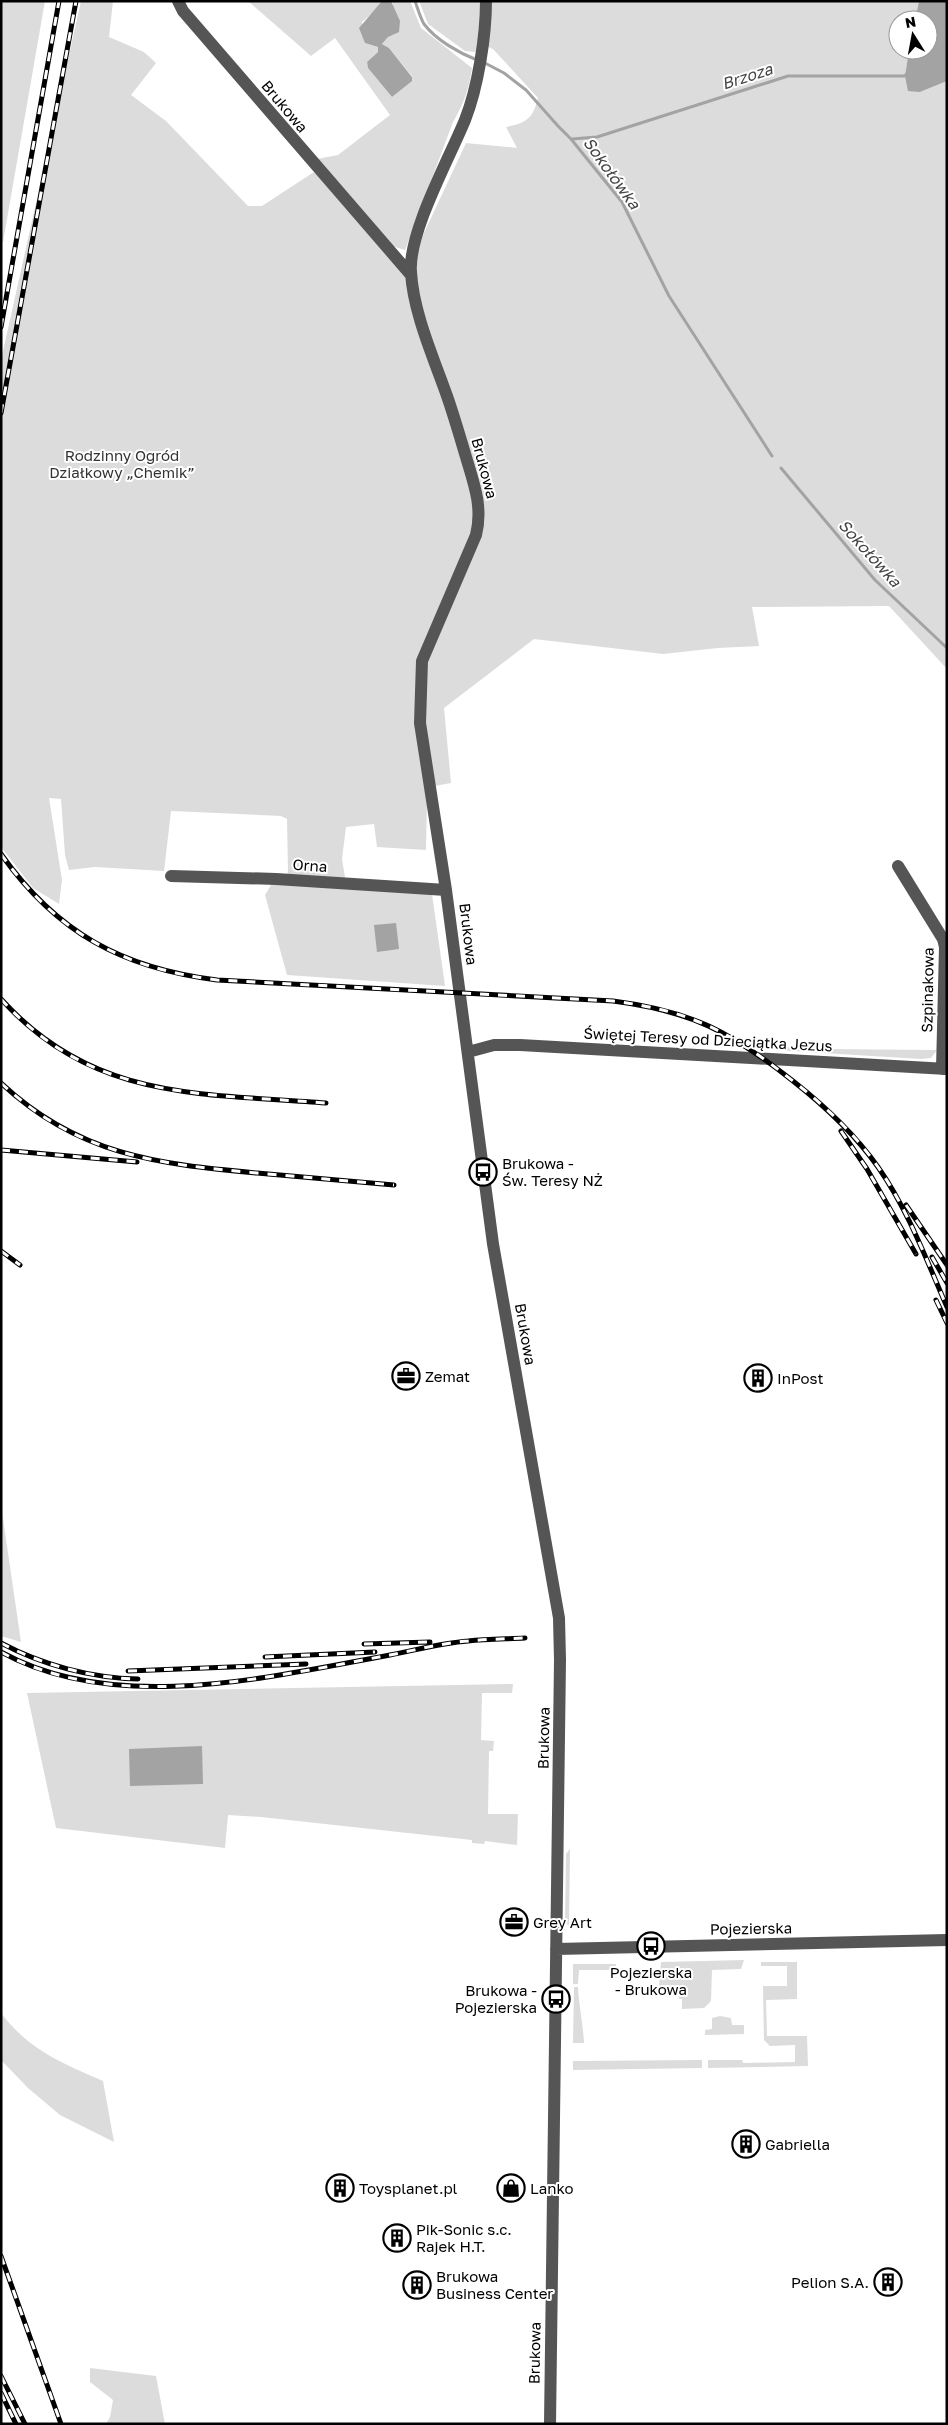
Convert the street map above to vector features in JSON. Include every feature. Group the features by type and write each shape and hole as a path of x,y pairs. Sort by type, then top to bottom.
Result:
{"street":[{"name":"Brukowa","path":"178,1 183,11 202,34 411,275"},
{"name":"Brukowa","path":"486,1 486,26 482,51 466,118 411,253 411,275 427,340 448,398 474,484 480,515 476,535 422,661 420,723 446,890 493,1244 559,1618 550,2424"},
{"name":"Szpinakowa","path":"898,866 943,938 945,947 945,1069"},
{"name":"Orna","path":"171,876 446,890"},
{"name":"Świętej Teresy od Dzieciątka Jezus","path":"468,1052 494,1045 520,1045 945,1069"},
{"name":"Pojezierska","path":"556,1949 947,1940"}],"green space":[{"path":"1,1 45,1 3,242 1,242"},
{"name":"Rodzinny Ogród Działkowy „Chemik”","path":"81,1 113,1 109,37 144,52 156,63 131,95 166,121 248,206 262,206 314,172 417,274 417,248 466,143 517,148 506,127 519,124 528,119 534,110 538,98 493,49 479,43 475,52 465,51 428,24 419,1 919,1 917,10 888,10 888,60 907,60 905,76 920,92 947,81 947,669 889,606 752,607 759,646 663,654 534,639 444,708 451,783 429,787 426,850 377,847 374,824 346,827 342,859 347,889 432,894 445,986 287,975 265,895 271,885 281,885 288,872 287,819 281,816 171,811 164,871 95,867 69,870 65,855 61,799 49,798 62,880 59,904 33,888 1,847 1,360"},
{"path":"248,1 386,1 362,22 365,43 378,47 378,52 367,62 368,68 392,97 412,80 412,76 389,48 382,44 388,37 393,4 391,1 410,1 421,28 472,68 466,96 453,122 405,250 392,246 317,159 338,155 390,115 335,38 311,56"},
{"path":"751,1045 818,1049 937,1050 931,1058 921,1059 758,1049"},
{"path":"1,1505 21,1642 1,1636"},
{"path":"513,1684 512,1693 482,1693 481,1740 494,1741 493,1751 489,1751 488,1814 518,1814 517,1845 485,1841 484,1844 472,1843 472,1840 228,1815 225,1848 56,1828 27,1693"},
{"path":"570,1849 569,1925 565,1924 566,1854"},
{"path":"744,1960 741,1969 712,1970 711,2001 704,2008 682,2009 682,1999 679,1999 678,1986 659,1986 661,1962"},
{"path":"761,1962 797,1962 797,1999 766,2000 767,2036 807,2036 808,2066 708,2068 708,2060 742,2060 743,2063 795,2062 795,2045 770,2046 764,2040 763,1986 787,1986 787,1966 761,1966"},
{"path":"573,1964 616,1964 616,1966 613,1970 579,1970 578,1984 573,1984"},
{"path":"574,1987 578,1987 584,2043 573,2043"},
{"path":"1,2013 23,2037 47,2054 103,2081 114,2142 60,2115 28,2088 1,2060"},
{"path":"720,2016 731,2018 732,2025 744,2025 744,2034 705,2035 705,2030 712,2029 712,2018"},
{"path":"702,2060 702,2068 573,2070 573,2061"},
{"path":"90,2368 156,2376 165,2424 106,2424 110,2417 113,2400 90,2382"}],"shaded area":[{"path":"382,1 391,1 400,21 399,32 388,37 382,44 389,48 412,77 412,81 392,97 368,68 367,62 378,52 378,47 365,43 359,28"},
{"path":"919,1 947,1 947,81 920,92 908,91 905,76 907,60 938,60 938,10 917,10"},
{"path":"396,923 399,949 377,952 374,925"},
{"path":"202,1746 203,1784 130,1786 129,1749"}],"waterway":[{"name":"Sokołówka","path":"415,1 424,24 429,30 448,45 477,60"},
{"name":"Sokołówka","path":"483,62 504,73 526,90 571,139 622,202 669,296 772,456"},
{"name":"Brzoza","path":"572,139 597,137 788,76 905,76 907,73"},
{"name":"Sokołówka","path":"781,468 875,580 947,648"}],"railway":[{"path":"1,327 59,1"},
{"path":"1,413 76,1"},
{"path":"1,854 22,882 45,905 94,942 122,956 183,974 217,980 613,1001 666,1011 709,1026 750,1049 793,1081 828,1111 859,1143 889,1183 916,1235 947,1307"},
{"path":"1,999 36,1032 73,1057 111,1074 151,1085 192,1093 326,1103"},
{"path":"1,1083 30,1107 59,1126 89,1141 120,1152 152,1160 220,1170 394,1185"},
{"path":"841,1131 867,1169 916,1254"},
{"path":"1,1150 137,1162"},
{"path":"906,1205 947,1265"},
{"path":"1,1251 20,1265"},
{"path":"932,1257 947,1283"},
{"path":"936,1300 947,1323"},
{"path":"1,1652 45,1671 93,1682 142,1686 193,1685 294,1673 448,1643 525,1638"},
{"path":"364,1644 430,1642"},
{"path":"1,1643 33,1658 67,1669 103,1676 138,1679"},
{"path":"265,1657 375,1652"},
{"path":"128,1671 306,1664"},
{"path":"1,2256 61,2424"},
{"path":"1,2376 25,2424"},
{"path":"1,2393 16,2424"}],"place":[{"name":"Brukowa - Św. Teresy NŻ","path":"483,1172"},
{"name":"Zemat","path":"406,1376"},
{"name":"InPost","path":"758,1378"},
{"name":"Grey Art","path":"514,1922"},
{"name":"Pojezierska - Brukowa","path":"651,1946"},
{"name":"Brukowa - Pojezierska","path":"556,1999"},
{"name":"Gabriella","path":"746,2144"},
{"name":"Toysplanet.pl","path":"340,2188"},
{"name":"Lanko","path":"511,2188"},
{"name":"Pik-Sonic s.c. Rajek H.T.","path":"397,2238"},
{"name":"Pelion S.A.","path":"888,2282"},
{"name":"Brukowa Business Center","path":"417,2285"}]}
